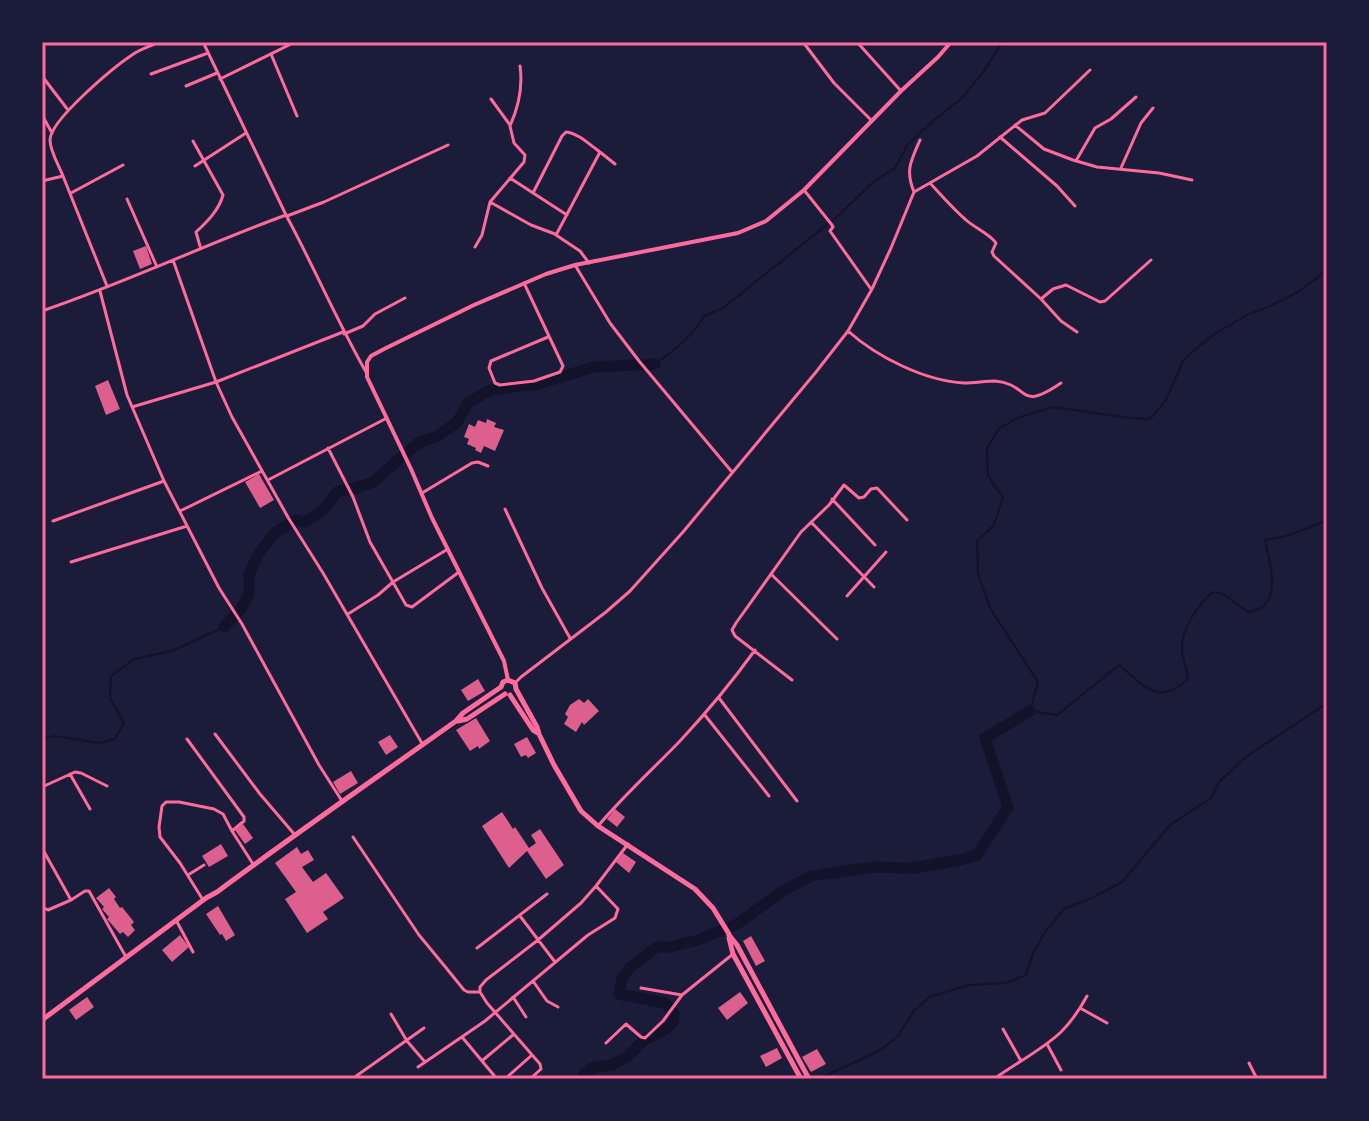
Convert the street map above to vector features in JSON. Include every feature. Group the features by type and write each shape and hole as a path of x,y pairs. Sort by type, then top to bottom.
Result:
{"highway":[{"path":"42,1020 203,900 456,721 508,680 515,686 575,803 587,817 695,889 708,901 729,934"},
{"path":"456,721 467,719 508,694 515,686"},
{"path":"501,687 539,734"},
{"path":"801,1079 733,954 729,935 809,1079"}],"main road":[{"path":"508,680 504,661 369,383 367,362 378,352 524,283 575,265 747,230 766,221 804,190 951,42"}],"street":[{"path":"108,287 50,142 52,133 68,110 126,59 160,42"},
{"path":"203,42 286,216 366,372"},
{"path":"220,79 295,42"},
{"path":"803,42 834,83 873,121"},
{"path":"857,42 901,91"},
{"path":"151,74 208,53"},
{"path":"271,54 297,116"},
{"path":"510,126 521,92 520,66"},
{"path":"515,686 630,591 733,473 848,331 872,289 914,192 977,156 1025,118 1045,113 1090,70"},
{"path":"186,86 217,73"},
{"path":"42,76 68,110"},
{"path":"1076,161 1095,128 1111,119 1136,97"},
{"path":"475,247 482,235 490,202 523,166 525,158 512,138 510,126 491,99"},
{"path":"1120,169 1141,123 1153,108"},
{"path":"42,115 52,133"},
{"path":"1015,125 1044,149 1076,161 1097,167 1159,173 1192,180"},
{"path":"533,193 566,132 579,137 615,164"},
{"path":"195,166 246,133"},
{"path":"1000,137 1057,186 1075,206"},
{"path":"914,192 908,168 920,140"},
{"path":"193,141 223,195 209,222 196,232 200,247"},
{"path":"42,311 100,291 200,247 324,202 448,145"},
{"path":"556,235 600,152"},
{"path":"71,193 123,165"},
{"path":"42,181 63,176"},
{"path":"510,178 567,215"},
{"path":"930,183 979,231 994,239 994,256 1061,321 1077,332"},
{"path":"804,190 827,217 833,227 830,231 872,289"},
{"path":"127,199 157,267"},
{"path":"490,202 556,235 580,251 589,263"},
{"path":"173,260 216,382 232,417 423,745"},
{"path":"1041,299 1053,289 1066,285 1100,302 1105,301 1151,260"},
{"path":"575,265 610,323 644,368 733,473"},
{"path":"524,283 563,366 560,372 534,381 495,383 489,368 491,361 548,337"},
{"path":"100,291 132,407 164,481 219,588 342,801"},
{"path":"132,407 216,382 363,326 375,314 405,298"},
{"path":"848,331 880,355 942,380 999,382 1035,398 1061,383"},
{"path":"268,480 387,418"},
{"path":"328,448 353,497 370,542 406,605 412,607 459,572"},
{"path":"422,493 472,463 488,466"},
{"path":"180,511 262,471"},
{"path":"53,521 164,481"},
{"path":"792,680 735,636 732,630 801,532 844,485 859,498 877,488 907,520"},
{"path":"832,499 875,545"},
{"path":"505,509 542,588 570,638"},
{"path":"811,522 874,587"},
{"path":"71,562 187,526"},
{"path":"347,615 393,582 448,549"},
{"path":"847,596 886,552"},
{"path":"772,575 837,639"},
{"path":"598,826 719,698 755,650"},
{"path":"719,698 797,801"},
{"path":"704,714 769,796"},
{"path":"215,734 295,835"},
{"path":"187,739 244,817 244,821 232,831"},
{"path":"42,787 70,774 81,773 107,786"},
{"path":"70,774 90,809"},
{"path":"203,900 160,837 164,803 179,802 219,811 254,865"},
{"path":"353,837 419,935 461,986 468,992 480,992"},
{"path":"530,1079 541,1067 495,1013 480,992 480,987 581,903 628,844"},
{"path":"43,852 71,900"},
{"path":"188,875 204,865"},
{"path":"418,1067 495,1013 588,935 618,915 618,909 596,886"},
{"path":"42,907 48,910 87,891 127,957"},
{"path":"477,948 547,894"},
{"path":"520,916 555,962"},
{"path":"176,920 193,952"},
{"path":"606,1043 623,1024 629,1024 643,1038 648,1036 682,995 733,954"},
{"path":"533,981 547,1001 558,1007"},
{"path":"641,988 682,995"},
{"path":"994,1079 1061,1032 1087,996"},
{"path":"513,997 526,1017"},
{"path":"1080,1008 1107,1023"},
{"path":"391,1014 407,1041 425,1062"},
{"path":"352,1079 424,1028"},
{"path":"1003,1029 1021,1061"},
{"path":"482,1061 514,1034"},
{"path":"462,1037 497,1079"},
{"path":"1047,1044 1061,1070"},
{"path":"505,1079 532,1055"},
{"path":"1249,1063 1257,1079"}],"building":[{"path":"146,246 152,264 140,269 133,251"},
{"path":"108,380 120,409 106,415 95,386"},
{"path":"487,419 496,423 494,427 504,430 495,451 484,446 481,453 467,444 469,439 464,437 469,424 475,427 478,420 486,423"},
{"path":"259,474 274,500 260,508 245,482"},
{"path":"478,679 485,691 468,701 461,690"},
{"path":"579,699 584,703 588,699 599,711 584,725 582,722 576,732 564,724 570,705"},
{"path":"476,718 490,741 470,751 456,730"},
{"path":"390,735 398,747 386,755 378,742"},
{"path":"527,737 536,753 528,758 526,755 521,757 514,744"},
{"path":"351,771 358,783 340,794 333,782"},
{"path":"615,809 625,817 617,827 607,819"},
{"path":"502,812 529,848 536,843 531,835 540,829 564,865 546,879 527,851 509,868 482,826"},
{"path":"243,824 253,838 245,844 235,830"},
{"path":"221,844 228,856 209,867 202,856"},
{"path":"297,847 301,854 308,850 314,860 302,867 313,882 326,873 344,898 323,912 328,919 307,933 285,899 296,892 275,863"},
{"path":"623,853 636,862 629,873 616,862"},
{"path":"109,888 120,908 134,922 131,925 135,930 128,937 123,932 120,934 107,919 109,917 102,909 104,907 96,898"},
{"path":"218,906 235,935 226,941 206,914"},
{"path":"180,935 189,947 172,962 162,950"},
{"path":"751,936 765,961 756,966 743,941"},
{"path":"740,992 748,1003 727,1020 718,1008"},
{"path":"87,997 94,1007 76,1020 69,1010"},
{"path":"777,1048 782,1058 766,1067 760,1056"},
{"path":"817,1049 826,1064 811,1072 802,1057"}],"waterway":[{"path":"655,364 682,343 704,316 723,308 839,215 872,183 895,168 908,144 962,98 1002,42"},
{"path":"1327,270 1298,292 1249,314 1199,346 1183,361 1166,400 1152,417 1123,417 1053,407 1017,418 999,429 987,448 988,476 1003,497 994,525 977,541 978,573 990,608 1038,682 1030,711 1057,715 1119,665 1152,690 1160,692 1178,687 1188,679 1182,652 1185,632 1202,603 1213,592 1223,594 1248,612 1261,608 1271,594 1272,585 1265,540 1289,535 1327,520"},
{"path":"224,627 240,610 249,594 249,575 258,554 276,532 296,520 305,522 323,510 338,491 373,482 418,443 438,436 457,422 468,403 490,390 538,384 594,367 655,364"},
{"path":"42,739 55,736 99,743 115,739 124,723 110,698 111,676 134,659 172,651 224,627"},
{"path":"818,1079 881,1050 898,1036 914,1011 929,997 969,985 1006,983 1026,975 1033,953 1045,932 1064,909 1122,882 1170,825 1211,798 1219,782 1247,756 1327,703"},
{"path":"585,1079 584,1075 592,1068 612,1065 628,1056 644,1040 673,1022 674,1014 665,1003 619,994 622,978 630,967 657,947 698,940 737,924 783,891 811,876 873,867 914,868 977,855 1008,807 985,738 1030,711"}]}
